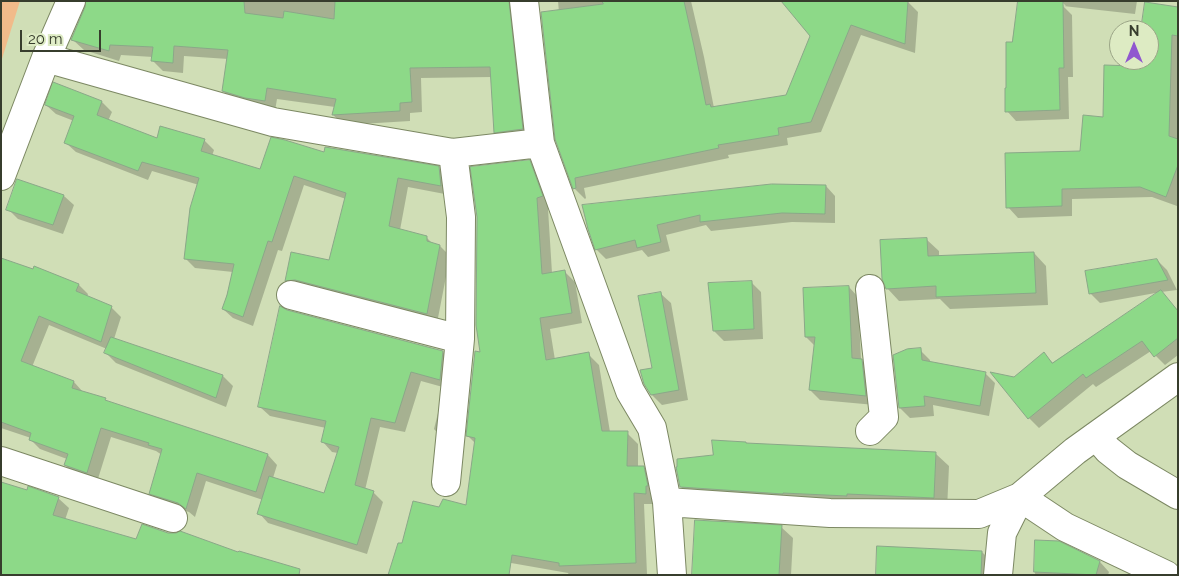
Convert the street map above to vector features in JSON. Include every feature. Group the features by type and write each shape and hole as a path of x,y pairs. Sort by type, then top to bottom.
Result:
{"street":[{"path":"1,176 70,1"},
{"path":"524,1 540,143 630,391 652,428 668,502 672,575"},
{"path":"46,58 273,122 453,153 540,143"},
{"path":"446,482 460,339 461,217 453,153"},
{"path":"870,288 884,417 870,431"},
{"path":"290,295 460,339"},
{"path":"668,502 830,513 979,514 1020,497 1075,451 1178,377"},
{"path":"1096,436 1108,450 1127,465 1178,496"},
{"path":"1,461 173,518"},
{"path":"998,575 1002,533 1020,497"},
{"path":"1020,497 1066,527 1166,575"}],"shaded area":[{"path":"1,1 20,1 1,62"}],"building":[{"path":"86,1 244,1 245,13 283,18 284,11 334,19 335,1 509,1 523,129 494,133 490,67 410,68 412,102 400,103 400,111 332,115 336,99 267,88 265,101 245,98 222,91 228,50 174,46 173,63 151,61 153,47 110,45 109,51 71,40"},
{"path":"602,1 684,1 706,105 710,104 711,107 786,95 810,36 781,1 908,1 905,44 851,25 811,122 778,128 779,135 718,145 719,148 575,178 576,188 573,189 555,139 541,12 603,4"},
{"path":"1018,1 1063,1 1064,68 1059,68 1060,110 1005,112 1006,42 1012,42"},
{"path":"1145,2 1178,7 1178,36 1172,35 1169,136 1178,139 1178,165 1166,197 1140,187 1062,189 1062,206 1006,208 1005,153 1080,151 1083,115 1103,117 1104,65 1109,65 1109,70 1159,70 1159,20 1142,20"},
{"path":"53,82 102,101 97,115 157,138 160,126 205,139 201,151 260,169 271,137 324,152 325,147 439,166 441,186 398,178 389,226 427,236 427,241 440,245 427,314 295,280 285,281 291,252 329,260 346,193 294,176 272,242 268,241 243,317 222,309 234,264 184,259 190,208 199,178 142,162 138,171 64,143 74,116 45,105"},
{"path":"530,160 543,196 537,198 542,274 565,270 572,313 540,318 546,360 589,352 602,431 628,431 627,466 644,466 648,486 646,486 646,494 634,493 636,563 559,566 559,563 512,555 509,575 388,575 398,543 402,543 413,501 439,507 443,499 466,505 475,438 466,436 475,351 480,352 476,325 477,217 470,167"},
{"path":"17,179 64,195 53,225 6,210"},
{"path":"772,184 826,185 825,214 782,213 700,222 700,215 657,225 661,242 637,248 635,240 595,250 582,205"},
{"path":"927,238 928,256 1034,252 1036,293 936,297 936,286 886,289 882,279 880,240"},
{"path":"1,258 33,269 34,266 79,284 76,291 112,306 101,342 39,316 21,361 74,381 72,388 268,454 256,492 197,473 186,509 178,503 149,494 162,449 101,428 87,473 64,465 68,454 29,440 31,433 1,422"},
{"path":"1157,259 1168,280 1089,294 1085,271"},
{"path":"752,281 754,329 713,331 708,283"},
{"path":"849,286 852,358 862,359 866,396 809,390 815,337 805,337 803,288"},
{"path":"1161,290 1178,311 1178,338 1154,357 1142,341 1086,378 1083,374 1028,419 990,372 1014,377 1044,352 1052,363"},
{"path":"661,292 679,390 651,395 644,384 640,370 652,368 638,296"},
{"path":"280,306 287,310 443,351 440,380 411,372 395,423 371,418 355,485 374,491 357,545 257,514 269,476 324,493 339,447 321,442 326,421 258,407"},
{"path":"111,337 223,375 216,398 104,353"},
{"path":"921,348 922,360 986,372 980,406 924,396 925,406 899,408 893,355 907,349"},
{"path":"712,440 936,452 934,498 847,494 847,496 783,494 680,487 676,467 677,459 713,455"},
{"path":"1,482 27,490 28,486 59,497 53,515 136,539 142,524 168,533 180,531 238,552 300,569 299,575 1,575"},
{"path":"695,520 782,525 779,575 692,575"},
{"path":"1035,540 1059,541 1100,561 1096,575 1034,572"},
{"path":"877,546 982,551 981,575 876,575"}]}
